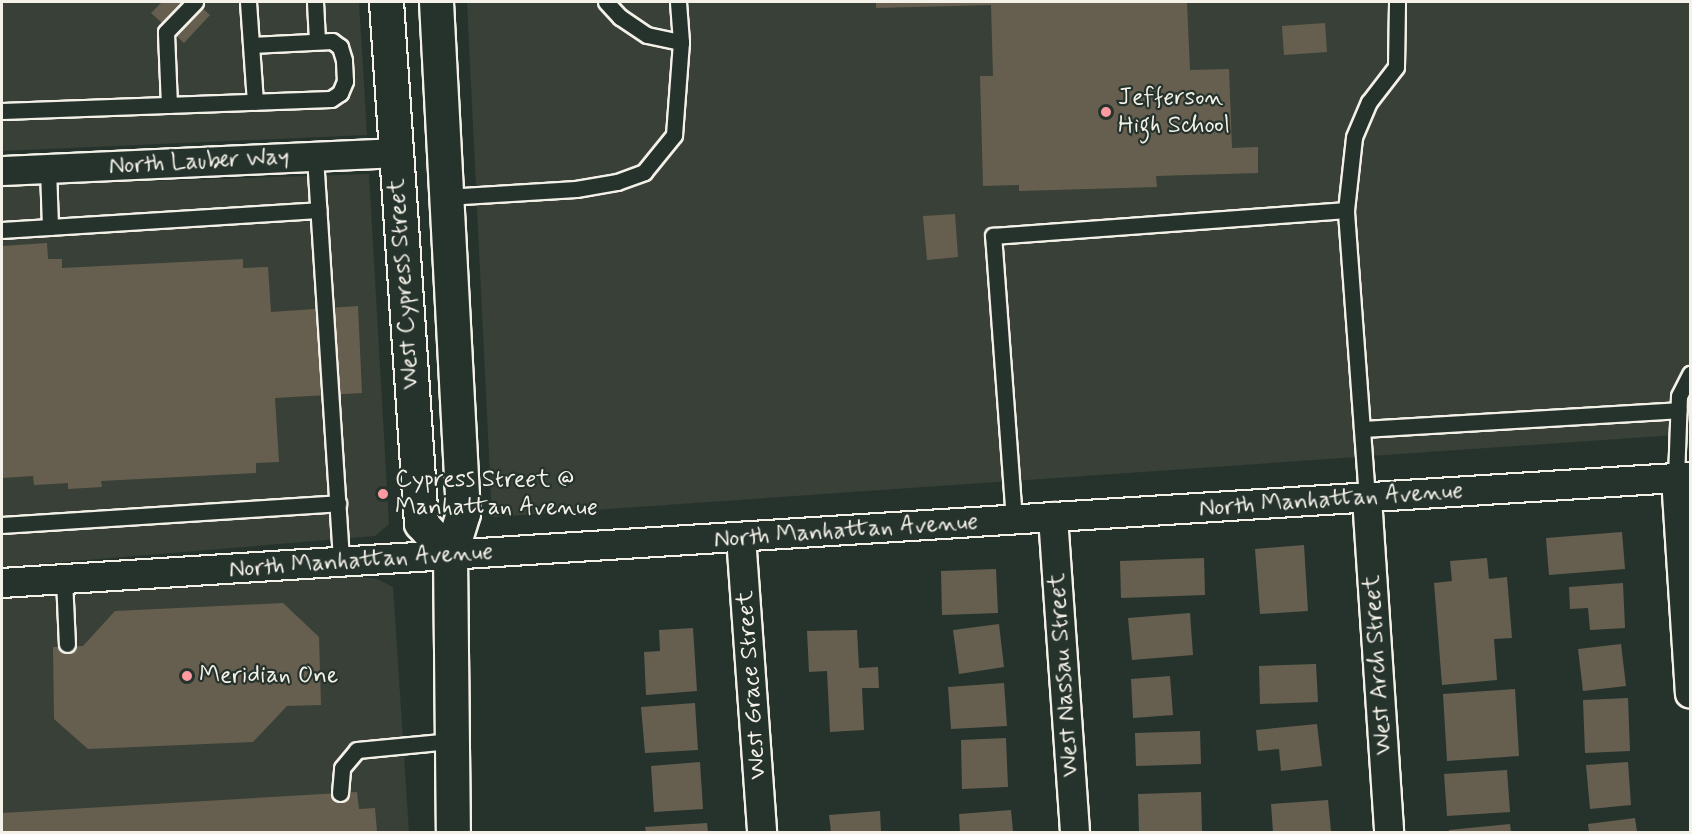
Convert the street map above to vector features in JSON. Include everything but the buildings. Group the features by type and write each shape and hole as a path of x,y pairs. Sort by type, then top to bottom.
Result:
{"street":[{"name":"West Cypress Street","path":"386,2 421,523 450,555"},
{"name":"West Cypress Street","path":"436,2 463,513 450,555 450,741 453,832"},
{"name":"North Lauber Way","path":"2,171 396,153"},
{"path":"396,153 446,197"},
{"path":"1683,478 1690,694"},
{"name":"North Manhattan Avenue","path":"2,583 1683,478"},
{"name":"West Arch Street","path":"1367,498 1389,832"},
{"name":"West Nassau Street","path":"1053,518 1074,832"},
{"name":"West Grace Street","path":"741,537 762,832"}],"lane":[{"path":"169,105 166,32 195,2"},
{"path":"248,2 255,102"},
{"path":"315,2 317,41"},
{"path":"606,2 620,17 646,36 681,42"},
{"path":"446,197 576,189 617,182 644,172 674,135 681,42 678,2"},
{"path":"1367,498 1346,210 1354,137 1369,102 1396,67 1397,2"},
{"path":"2,111 331,99 340,93 345,81 340,47 332,41 251,45"},
{"path":"315,157 341,562"},
{"path":"48,169 50,227"},
{"path":"2,230 318,210"},
{"path":"1014,520 993,236 1346,210"},
{"path":"1683,478 1678,410 1679,396 1690,374"},
{"path":"1362,429 1678,410"},
{"path":"2,525 338,503"},
{"path":"64,579 67,645"},
{"path":"340,793 342,768 357,750 450,741"}],"shaded area":[{"path":"2,2 359,2 367,135 2,151"},
{"path":"467,2 1690,2 1690,434 492,517"},
{"path":"369,174 389,524 375,536 2,567 2,186"},
{"path":"334,573 377,579 393,587 409,832 2,832 2,593"}],"place":[{"name":"Jefferson High School","path":"1106,112"},
{"name":"Cypress Street @ Manhattan Avenue","path":"383,494"},
{"name":"Meridian One","path":"187,676"}]}
